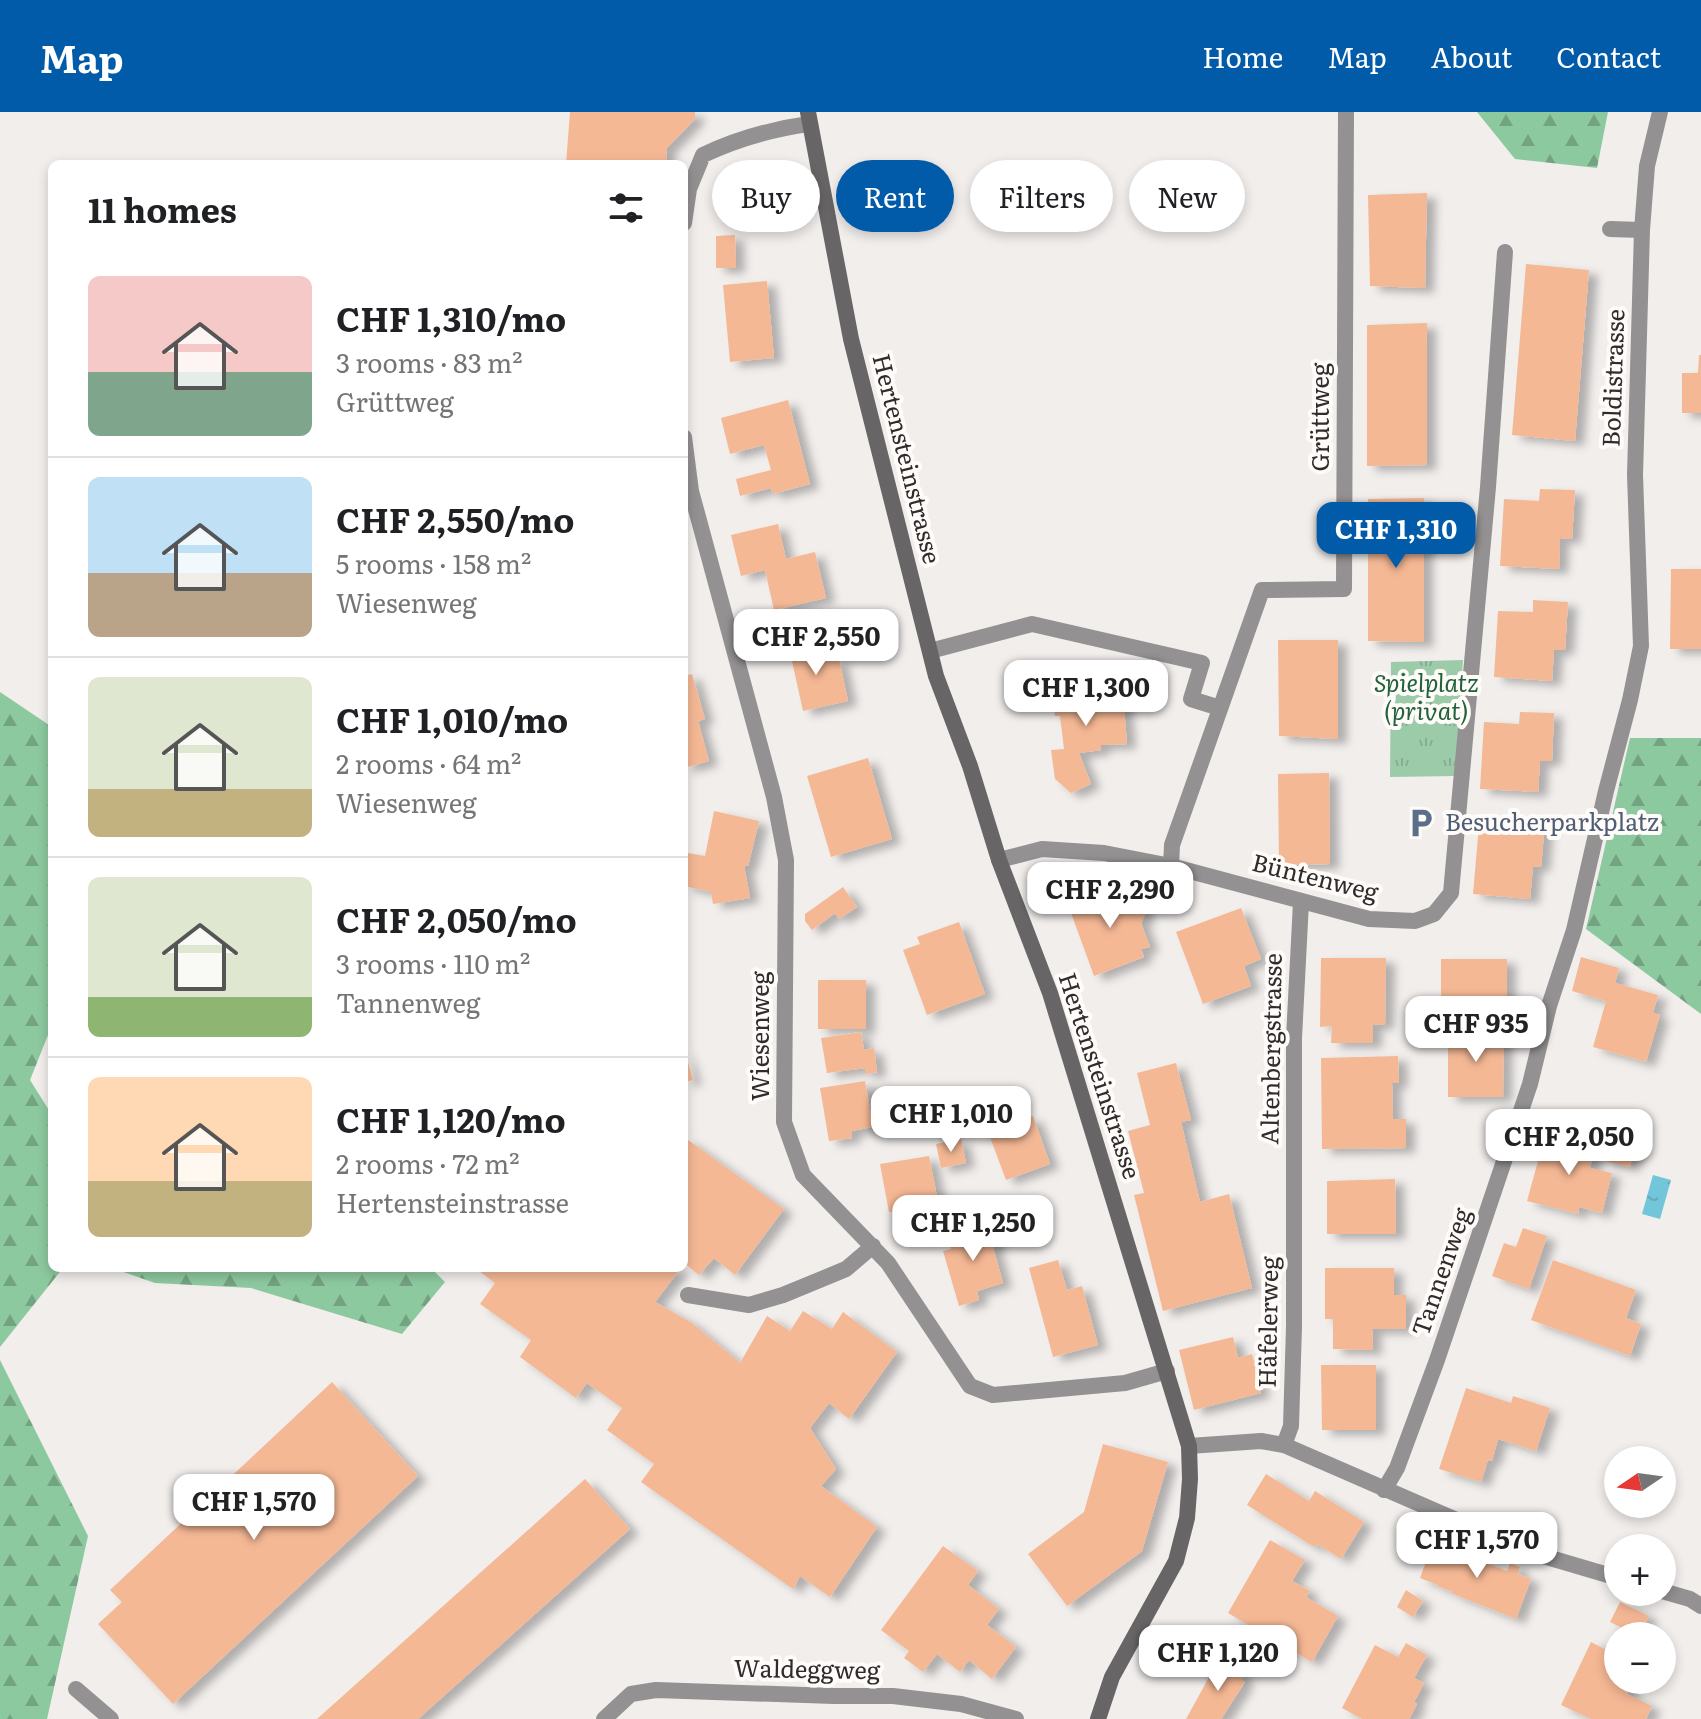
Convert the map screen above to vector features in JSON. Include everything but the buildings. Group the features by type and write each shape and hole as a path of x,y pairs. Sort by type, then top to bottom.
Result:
{"street":[{"name":"Grüttweg","path":"1171,866 1172,845 1262,590 1344,589 1346,112"},
{"name":"Boldistrasse","path":"1641,646 1635,475 1642,230 1647,166 1660,112"},
{"path":"688,196 703,155 730,142 808,118"},
{"name":"Hertensteinstrasse","path":"808,118 851,339 936,676 970,766 999,860 1050,993 1189,1446 1187,1518 1176,1561 1112,1677 1098,1719"},
{"path":"1610,229 1642,230"},
{"name":"Büntenweg","path":"999,860 1042,849 1104,853 1171,866 1369,919 1415,921 1434,914 1451,893 1488,487 1505,252"},
{"name":"Wiesenweg","path":"688,468 691,491 774,797 786,860 784,1122 803,1175 888,1263 970,1386 993,1395 1125,1383 1167,1371"},
{"path":"930,651 1032,624 1202,663 1191,699 1220,708"},
{"name":"Tannenweg","path":"1384,1490 1397,1468 1437,1360 1530,1084 1549,1006 1574,930 1641,646"},
{"name":"Altenbergstrasse","path":"1293,1198 1294,1038 1301,902"},
{"name":"Häfelerweg","path":"1284,1445 1291,1426 1293,1198"},
{"path":"688,1295 749,1305 783,1295 846,1269 873,1246"},
{"path":"1189,1446 1261,1441 1284,1445 1530,1552 1604,1574"},
{"path":"1676,1595 1701,1606"},
{"path":"76,1689 111,1719"},
{"name":"Waldeggweg","path":"604,1719 631,1694 656,1690 893,1696 961,1704 1016,1719"}],"green space":[{"path":"1477,112 1608,112 1597,168 1515,159"},
{"name":"Spielplatz (privat)","path":"1463,660 1455,776 1390,777 1391,662"},
{"path":"0,692 48,724 48,1035 30,1080 48,1109 48,1272 60,1272 0,1347"},
{"path":"1630,738 1701,738 1701,1014 1586,929"},
{"path":"123,1272 435,1272 445,1282 402,1334 251,1288 155,1283"},
{"path":"0,1360 88,1536 47,1719 0,1719"}],"water":[{"path":"1653,1175 1671,1180 1660,1219 1642,1214"}],"place":[{"name":"Besucherparkplatz","path":"1421,823"}]}
